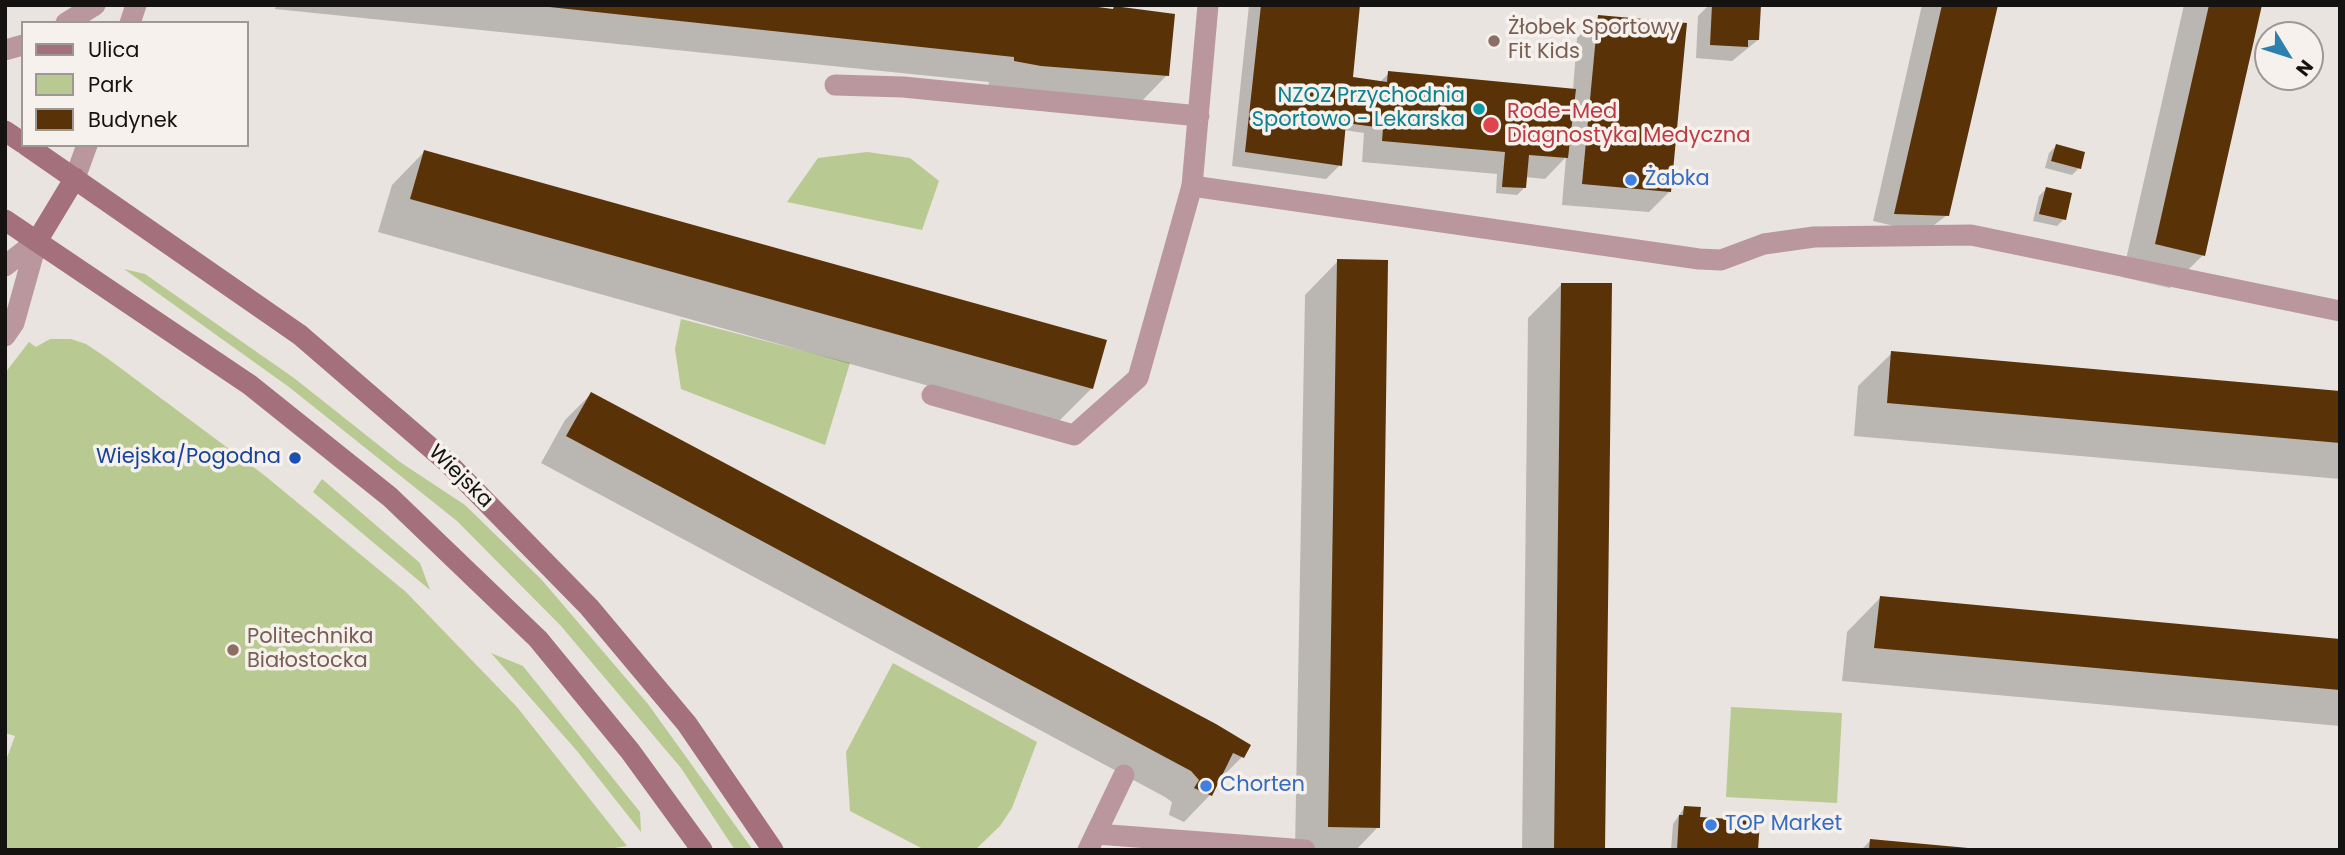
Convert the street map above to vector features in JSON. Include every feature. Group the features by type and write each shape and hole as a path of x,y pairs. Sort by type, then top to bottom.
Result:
{"main road":[{"name":"Wiejska","path":"5,131 21,142"},
{"name":"Wiejska","path":"28,147 300,335 446,461 589,607 669,703 773,850"},
{"path":"37,241 75,178"},
{"path":"5,220 250,385 390,496 538,639 630,751 702,850"}],"street":[{"path":"69,21 94,5"},
{"path":"932,395 1074,435 1138,378 1192,186 1208,5"},
{"path":"835,85 903,87 1199,116"},
{"path":"75,178 86,147"},
{"path":"1192,186 1699,259 1721,260 1764,244 1814,237 1971,236 2340,311"},
{"path":"5,266 37,241"},
{"path":"5,336 14,323 37,241"},
{"path":"1124,775 1092,842 1305,850"}],"green space":[{"path":"867,152 910,158 939,181 922,230 787,202 818,158"},
{"path":"124,269 145,274 294,378 400,462 465,505 541,579 648,704 753,850 735,850 681,768 561,626 457,521 289,387"},
{"path":"681,319 850,363 825,445 681,389 675,349"},
{"name":"Politechnika Białostocka","path":"50,339 71,339 86,344 107,358 264,475 406,592 517,707 627,846 602,850 5,850 5,763 15,736 5,733 5,373 29,342 36,347"},
{"path":"322,479 420,563 430,590 313,492"},
{"path":"491,653 523,666 640,812 641,832 577,751"},
{"path":"893,663 1037,742 1012,808 1000,826 975,850 925,850 850,811 846,752"},
{"path":"1731,707 1842,713 1837,803 1726,797"}],"building":[{"path":"531,5 1083,5 1175,14 1169,76 1041,66 1014,61 1014,57"},
{"path":"1261,5 1360,5 1353,77 1387,82 1388,71 1576,89 1568,158 1529,155 1526,188 1502,187 1505,152 1382,141 1383,128 1346,123 1342,166 1245,152"},
{"path":"1712,5 1761,5 1759,40 1748,40 1748,47 1710,45"},
{"path":"1942,5 1998,5 1949,216 1894,214"},
{"path":"2209,5 2262,5 2258,21 2254,21 2254,40 2205,256 2155,244"},
{"path":"1598,15 1687,23 1671,192 1582,184"},
{"path":"2056,144 2085,152 2081,169 2051,161"},
{"path":"424,150 1107,340 1093,389 410,199"},
{"path":"2046,187 2072,193 2066,220 2039,214"},
{"path":"1337,259 1388,260 1380,828 1328,827"},
{"path":"1561,283 1612,283 1605,850 1554,850"},
{"path":"1891,351 2340,391 2340,443 1887,403"},
{"path":"591,392 1216,724 1251,745 1244,758 1233,753 1212,796 1194,788 1199,780 1191,771 566,436"},
{"path":"1880,596 2340,639 2340,690 1874,648"},
{"path":"1684,806 1701,807 1700,817 1760,821 1758,850 1677,850 1679,815 1683,815"},
{"path":"1870,839 1968,848 1968,850 1869,850"}],"place":[{"name":"Żłobek Sportowy Fit Kids","path":"1494,41"},
{"name":"NZOZ Przychodnia Sportowo - Lekarska","path":"1479,109"},
{"name":"Rode-Med Diagnostyka Medyczna","path":"1491,125"},
{"name":"Żabka","path":"1631,180"},
{"name":"Wiejska/Pogodna","path":"295,458"},
{"name":"Politechnika Białostocka","path":"233,650"},
{"name":"Chorten","path":"1206,786"},
{"name":"TOP Market","path":"1711,825"}]}
